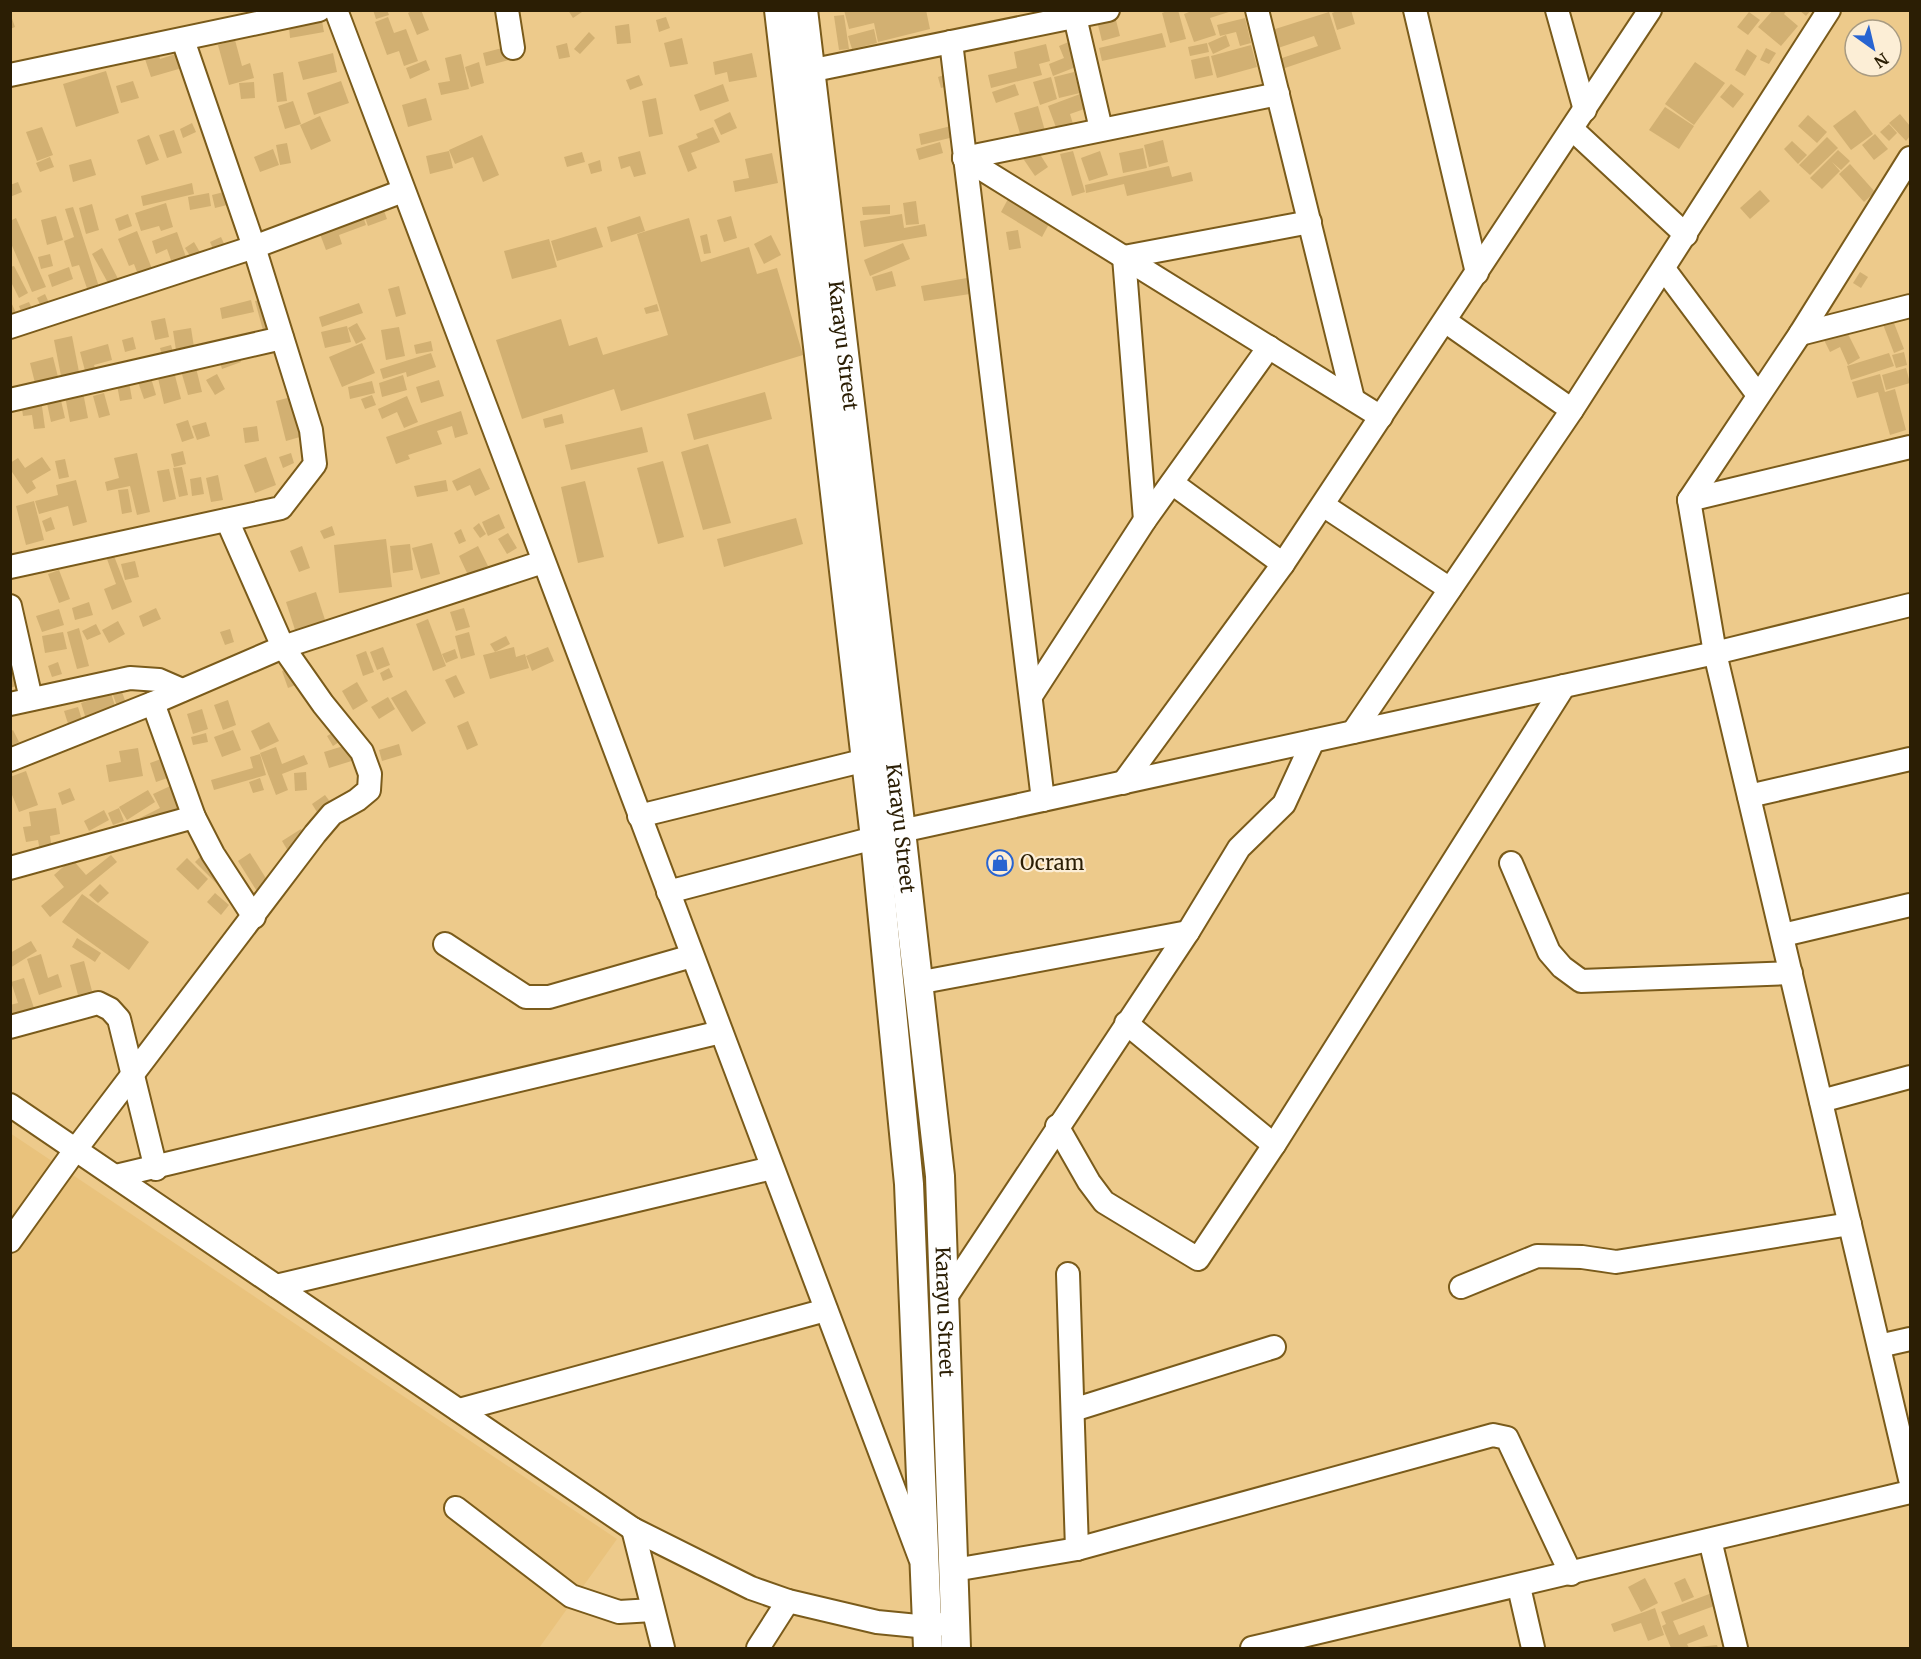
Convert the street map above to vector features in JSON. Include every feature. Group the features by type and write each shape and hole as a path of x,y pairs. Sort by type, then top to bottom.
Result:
{"main road":[{"name":"Karayu Street","path":"779,10 866,760 888,834 917,983 939,1176 956,1635"},
{"name":"Karayu Street","path":"803,10 888,834 909,1184 928,1638"}],"street":[{"path":"10,75 319,10"},
{"path":"336,10 926,1576"},
{"path":"507,10 513,48"},
{"path":"809,71 1108,10"},
{"path":"1257,10 1353,399"},
{"path":"1415,10 1477,273"},
{"path":"1557,10 1585,110"},
{"path":"1123,783 1284,564 1650,10"},
{"path":"1353,732 1572,410 1828,10"},
{"path":"1075,17 1101,129"},
{"path":"10,567 281,508 315,464 311,429 254,248 183,40"},
{"path":"951,42 1043,800"},
{"path":"964,158 1278,94"},
{"path":"1572,129 1686,235"},
{"path":"964,158 1381,417"},
{"path":"1911,158 1800,334 1689,500 1715,653 1911,1479"},
{"path":"10,327 254,248 403,191"},
{"path":"1124,257 1310,222"},
{"path":"1124,257 1145,520"},
{"path":"1664,269 1758,395"},
{"path":"1800,334 1911,306"},
{"path":"1445,321 1572,410"},
{"path":"10,400 282,338"},
{"path":"1031,696 1145,520 1269,347"},
{"path":"1689,500 1911,447"},
{"path":"1172,483 1284,564"},
{"path":"1323,505 1450,590"},
{"path":"10,1242 76,1149 332,814 357,800 369,790 370,774 362,752 323,704 283,647 227,520"},
{"path":"10,760 153,703 283,647 543,562"},
{"path":"668,892 888,834 1715,653 1911,605"},
{"path":"10,606 21,701 130,678 159,681 182,690"},
{"path":"1057,1126 1089,1182 1104,1202 1198,1259 1274,1145 1564,686"},
{"path":"153,703 194,817 213,855 254,917"},
{"path":"944,1300 1057,1126 1188,932 1239,848 1284,804 1313,741"},
{"path":"1749,796 1911,759"},
{"path":"639,816 866,760"},
{"path":"10,868 194,817"},
{"path":"1511,863 1550,952 1562,967 1581,981 1791,973"},
{"path":"1783,935 1911,905"},
{"path":"917,983 1188,932"},
{"path":"445,944 526,997 549,997 692,956"},
{"path":"10,1027 98,1003 110,1009 118,1019 156,1169"},
{"path":"1126,1023 1274,1145"},
{"path":"116,1176 156,1169 721,1032"},
{"path":"1821,1101 1911,1077"},
{"path":"10,1105 633,1529 751,1588 788,1601 877,1622 928,1638 956,1635"},
{"path":"276,1286 772,1168"},
{"path":"1461,1287 1537,1256 1582,1257 1616,1262 1850,1224"},
{"path":"1068,1274 1077,1549"},
{"path":"459,1410 826,1310"},
{"path":"1879,1346 1911,1339"},
{"path":"1073,1410 1274,1347"},
{"path":"954,1570 1077,1549 1493,1435 1508,1438 1571,1574"},
{"path":"1252,1648 1329,1639 1519,1587 1911,1492"},
{"path":"456,1508 571,1596 619,1612 653,1610"},
{"path":"633,1529 663,1648"},
{"path":"1710,1540 1736,1648"},
{"path":"1519,1587 1533,1648"},
{"path":"758,1648 788,1601"}],"shaded area":[{"path":"10,1133 617,1539 539,1648 11,1648"}],"building":[{"path":"373,10 387,10 389,15 376,19"},
{"path":"421,10 429,30 417,35 408,13"},
{"path":"568,10 585,10 573,18"},
{"path":"844,10 926,10 930,29 878,42 874,23 849,29"},
{"path":"1178,10 1186,39 1170,43 1162,13"},
{"path":"1194,10 1232,11 1210,18 1216,35 1194,42 1184,14"},
{"path":"1351,10 1355,24 1337,30 1332,13"},
{"path":"1773,10 1787,10 1784,14 1798,26 1781,46 1758,27"},
{"path":"1799,10 1811,10 1806,16"},
{"path":"1329,12 1341,49 1282,69 1279,59 1318,46 1314,36 1278,48 1272,30"},
{"path":"1749,12 1760,20 1748,35 1737,27"},
{"path":"10,13 15,27 10,29"},
{"path":"844,15 849,49 839,50 834,16"},
{"path":"388,17 394,33 406,29 418,61 404,66 399,51 387,55 375,22"},
{"path":"666,17 670,28 659,32 656,20"},
{"path":"1245,18 1251,43 1240,46 1236,32 1220,36 1217,25"},
{"path":"1116,20 1120,36 1102,41 1098,25"},
{"path":"322,21 324,32 290,38 289,27"},
{"path":"629,24 631,43 617,44 615,26"},
{"path":"874,29 877,43 852,49 848,36"},
{"path":"589,32 595,38 580,54 574,49"},
{"path":"1162,33 1166,47 1102,61 1099,48"},
{"path":"1226,35 1230,46 1213,54 1208,43"},
{"path":"682,38 688,64 670,67 664,43"},
{"path":"1076,39 1086,63 1053,76 1049,64 1064,58 1059,46"},
{"path":"235,40 242,66 250,63 254,78 229,85 218,45"},
{"path":"567,43 570,57 559,59 556,46"},
{"path":"1207,43 1209,52 1190,56 1188,47"},
{"path":"1046,44 1050,61 1039,64 1042,75 991,88 988,75 1017,68 1014,52"},
{"path":"1251,45 1257,67 1217,78 1211,56"},
{"path":"506,47 509,60 486,66 483,53"},
{"path":"1766,48 1776,53 1769,64 1760,60"},
{"path":"1747,49 1757,56 1745,76 1735,70"},
{"path":"185,51 189,66 151,77 145,59 159,55 160,59"},
{"path":"333,53 337,72 303,80 298,62"},
{"path":"752,53 757,77 729,82 727,72 715,75 713,62"},
{"path":"461,54 469,89 441,95 438,83 450,81 445,58"},
{"path":"1209,56 1213,75 1195,79 1191,60"},
{"path":"426,60 430,70 410,79 406,68"},
{"path":"479,62 484,83 471,87 465,67"},
{"path":"1695,62 1725,83 1694,125 1665,104"},
{"path":"106,71 119,113 76,127 63,84"},
{"path":"283,72 287,101 277,102 273,74"},
{"path":"1074,72 1080,93 1059,98 1054,77"},
{"path":"947,74 951,85 941,88 938,77"},
{"path":"639,75 643,85 630,90 626,80"},
{"path":"1051,77 1057,99 1040,105 1033,82"},
{"path":"133,81 139,98 121,103 116,86"},
{"path":"341,81 349,103 314,115 307,93"},
{"path":"254,82 255,98 241,99 239,83"},
{"path":"723,84 729,101 700,111 694,95"},
{"path":"1015,84 1019,95 996,103 992,92"},
{"path":"1731,84 1744,94 1733,108 1720,97"},
{"path":"1088,91 1093,106 1070,114 1073,124 1057,130 1048,106"},
{"path":"426,98 432,120 408,127 402,105"},
{"path":"656,98 663,134 649,137 642,101"},
{"path":"293,101 301,124 285,129 278,106"},
{"path":"1038,106 1045,131 1021,137 1014,113"},
{"path":"1665,107 1694,126 1679,149 1649,130"},
{"path":"1855,110 1873,134 1851,150 1833,126"},
{"path":"730,112 737,128 721,135 714,120"},
{"path":"1900,114 1910,126 1910,136 1906,141 1889,123"},
{"path":"1808,115 1827,132 1817,143 1798,126"},
{"path":"320,116 331,141 311,150 300,125"},
{"path":"192,123 196,132 183,138 180,129"},
{"path":"959,124 962,135 921,145 919,134"},
{"path":"1889,124 1897,133 1889,141 1880,132"},
{"path":"42,127 53,155 37,161 26,132"},
{"path":"713,127 720,142 691,153 697,168 688,172 678,146 698,138 696,134"},
{"path":"174,130 182,153 167,158 159,135"},
{"path":"1875,134 1888,149 1874,160 1862,145"},
{"path":"149,135 159,160 146,165 137,140"},
{"path":"482,135 499,175 483,182 473,157 455,164 449,150"},
{"path":"1827,137 1838,148 1810,175 1799,165"},
{"path":"1163,140 1168,162 1149,167 1144,145"},
{"path":"1792,141 1807,155 1798,164 1784,149"},
{"path":"940,142 943,153 919,160 916,149"},
{"path":"287,143 291,163 280,165 276,145"},
{"path":"1036,148 1048,167 1035,176 1022,157"},
{"path":"1143,148 1147,168 1123,173 1119,153"},
{"path":"273,149 279,165 260,172 254,157"},
{"path":"1838,150 1850,161 1841,170 1832,162 1840,171 1822,189 1810,178"},
{"path":"449,151 453,168 430,174 426,156"},
{"path":"640,151 646,174 634,177 630,166 621,169 618,157"},
{"path":"1073,151 1085,192 1072,196 1060,154"},
{"path":"1100,151 1108,175 1089,181 1081,158"},
{"path":"582,152 585,162 567,167 564,157"},
{"path":"772,153 778,183 735,192 733,181 749,178 745,159"},
{"path":"50,157 54,167 40,172 36,163"},
{"path":"91,159 96,175 73,182 69,165"},
{"path":"600,160 602,171 591,174 588,164"},
{"path":"1850,164 1875,192 1864,202 1839,174"},
{"path":"1169,166 1172,177 1191,172 1193,181 1127,196 1124,184 1086,193 1085,185"},
{"path":"18,182 22,192 10,197 10,185"},
{"path":"192,183 194,194 143,206 141,196"},
{"path":"1760,190 1770,201 1750,219 1740,208"},
{"path":"224,192 227,205 215,208 212,195"},
{"path":"209,193 211,206 190,210 188,197"},
{"path":"1008,199 1049,224 1042,237 1001,212"},
{"path":"916,201 919,224 906,225 903,203"},
{"path":"166,203 173,227 161,231 159,226 141,231 135,213"},
{"path":"92,204 99,230 86,234 79,208"},
{"path":"890,205 890,214 863,215 862,207"},
{"path":"73,207 101,293 90,297 79,265 72,267 64,241 74,237 65,209"},
{"path":"383,208 387,219 368,226 364,215"},
{"path":"361,211 366,225 339,235 342,244 326,250 317,226"},
{"path":"128,214 132,226 119,231 115,219"},
{"path":"902,214 904,228 925,224 927,236 864,247 860,221"},
{"path":"56,216 63,240 47,245 41,220"},
{"path":"640,216 645,231 611,242 607,227"},
{"path":"731,216 737,238 724,242 717,220"},
{"path":"16,218 46,287 32,292 10,241 10,221"},
{"path":"689,218 701,262 749,247 757,274 777,268 803,355 621,411 614,389 522,419 496,340 561,319 569,346 597,337 603,355 668,335 637,234"},
{"path":"596,227 603,247 557,261 551,241"},
{"path":"1018,230 1021,248 1009,250 1006,232"},
{"path":"137,231 156,279 142,285 134,264 129,266 118,239"},
{"path":"177,232 191,271 177,277 167,249 156,254 152,241"},
{"path":"707,234 711,253 704,254 700,236"},
{"path":"771,235 781,255 764,264 754,244"},
{"path":"221,237 226,248 215,253 210,242"},
{"path":"549,239 557,267 512,279 504,251"},
{"path":"194,242 201,254 192,259 185,248"},
{"path":"903,243 910,259 870,276 864,260"},
{"path":"102,248 127,296 118,301 92,254"},
{"path":"50,254 53,266 41,269 38,257"},
{"path":"14,266 28,293 19,298 10,280 10,267"},
{"path":"69,267 73,279 52,287 48,275"},
{"path":"892,271 896,286 876,291 872,277"},
{"path":"1860,272 1868,277 1861,288 1853,283"},
{"path":"967,278 970,294 924,301 921,286"},
{"path":"399,286 406,314 396,317 388,289"},
{"path":"45,294 50,305 47,319 37,298"},
{"path":"267,298 284,329 264,334 255,301"},
{"path":"10,300 20,321 10,325"},
{"path":"251,300 254,312 222,319 220,308"},
{"path":"29,302 36,318 25,322 19,306"},
{"path":"359,303 363,313 322,327 319,317"},
{"path":"657,304 659,311 646,314 644,308"},
{"path":"1889,310 1904,349 1894,353 1879,314"},
{"path":"165,318 169,337 155,340 151,321"},
{"path":"1842,322 1860,358 1848,365 1840,347 1830,352 1820,332"},
{"path":"357,323 366,339 356,344 348,328"},
{"path":"347,326 351,342 325,348 321,332"},
{"path":"399,327 405,356 386,360 381,330"},
{"path":"191,328 194,347 176,350 173,331"},
{"path":"72,336 88,418 70,422 54,340"},
{"path":"133,337 136,349 125,352 122,340"},
{"path":"431,341 433,351 416,354 414,345"},
{"path":"362,343 375,373 342,387 329,357"},
{"path":"108,344 112,360 94,365 97,375 87,378 80,352"},
{"path":"171,345 174,356 163,359 160,348"},
{"path":"237,350 241,362 222,369 218,356"},
{"path":"1904,352 1907,365 1896,368 1892,355"},
{"path":"431,353 436,367 407,377 406,372 383,379 380,369"},
{"path":"1889,353 1894,366 1851,380 1847,366"},
{"path":"53,357 58,377 35,383 30,363"},
{"path":"171,360 181,399 164,404 155,365"},
{"path":"194,360 202,392 188,395 179,364"},
{"path":"1906,368 1910,383 1886,390 1882,375"},
{"path":"217,374 225,389 215,395 206,380"},
{"path":"1880,374 1885,392 1895,389 1906,430 1890,435 1878,392 1857,398 1852,382"},
{"path":"403,375 407,390 382,397 379,383"},
{"path":"151,378 156,395 144,399 138,382"},
{"path":"439,380 444,396 421,403 416,387"},
{"path":"372,381 375,393 350,399 348,387"},
{"path":"129,382 132,399 120,401 117,385"},
{"path":"765,392 772,419 694,440 687,414"},
{"path":"104,393 110,415 99,418 93,396"},
{"path":"372,395 376,405 365,409 361,399"},
{"path":"60,396 65,418 51,422 46,399"},
{"path":"407,396 418,422 404,428 397,412 382,419 378,409"},
{"path":"291,397 314,433 286,441 276,401"},
{"path":"41,399 45,428 34,429 32,415 23,416 21,402"},
{"path":"461,411 468,434 455,438 452,426 437,431 442,444 408,455 410,459 396,464 386,437"},
{"path":"562,414 564,423 545,428 543,419"},
{"path":"188,420 194,438 182,442 176,424"},
{"path":"206,422 210,436 197,440 192,426"},
{"path":"257,426 259,441 245,443 243,428"},
{"path":"642,427 648,452 571,470 565,445"},
{"path":"708,444 731,523 703,530 681,452"},
{"path":"183,451 186,464 174,467 171,454"},
{"path":"137,453 150,512 137,515 130,486 107,491 105,482 119,478 114,458"},
{"path":"291,453 294,463 283,468 279,457"},
{"path":"42,457 51,470 32,481 36,488 27,494 10,469 10,463 18,458 25,468"},
{"path":"266,457 276,485 255,493 244,465"},
{"path":"65,459 69,477 59,479 55,461"},
{"path":"663,461 684,537 658,544 637,468"},
{"path":"182,467 188,495 179,497 173,468"},
{"path":"480,468 490,489 475,496 470,485 457,491 452,481"},
{"path":"169,469 176,499 163,502 157,471"},
{"path":"218,475 223,500 211,502 206,478"},
{"path":"201,477 204,494 192,496 190,479"},
{"path":"76,480 87,522 73,526 68,506 39,514 35,501 58,495 56,485"},
{"path":"446,480 448,491 417,497 414,486"},
{"path":"585,481 604,557 578,563 561,487"},
{"path":"128,489 132,512 122,514 118,490"},
{"path":"34,501 44,540 26,545 16,506"},
{"path":"499,514 505,528 488,536 482,522"},
{"path":"51,517 55,529 46,532 42,521"},
{"path":"796,518 803,544 724,567 717,539"},
{"path":"479,523 486,534 480,538 473,528"},
{"path":"332,526 335,535 324,539 320,531"},
{"path":"461,529 466,541 459,544 454,533"},
{"path":"508,533 517,548 507,554 498,539"},
{"path":"386,539 392,587 339,593 334,545"},
{"path":"432,543 440,574 421,579 412,548"},
{"path":"410,544 413,570 393,573 390,546"},
{"path":"302,546 310,568 299,572 290,551"},
{"path":"478,546 488,566 468,575 459,556"},
{"path":"114,556 132,602 112,610 104,589 116,584 107,559"},
{"path":"135,561 139,577 125,580 121,564"},
{"path":"59,570 70,599 59,603 48,574"},
{"path":"316,592 326,623 296,633 286,602"},
{"path":"89,602 93,615 75,620 72,608"},
{"path":"156,608 161,619 143,627 139,616"},
{"path":"464,608 470,627 456,631 450,612"},
{"path":"59,609 64,625 42,632 36,616"},
{"path":"428,619 446,666 433,671 416,624"},
{"path":"118,621 125,634 109,643 102,630"},
{"path":"96,624 101,634 87,640 82,631"},
{"path":"79,628 89,666 77,669 67,632"},
{"path":"230,629 234,642 225,645 220,632"},
{"path":"63,632 67,649 45,653 42,636"},
{"path":"469,632 475,655 461,659 455,636"},
{"path":"506,636 510,644 495,652 490,644"},
{"path":"383,647 390,665 377,670 370,652"},
{"path":"514,647 516,657 525,654 529,668 490,679 483,655"},
{"path":"548,647 554,661 532,671 526,656"},
{"path":"455,649 458,658 446,663 442,654"},
{"path":"366,651 374,672 363,676 356,655"},
{"path":"58,662 62,674 52,677 48,666"},
{"path":"292,667 298,684 288,688 282,671"},
{"path":"389,668 393,677 383,681 380,673"},
{"path":"19,672 23,684 10,688 10,674"},
{"path":"456,675 465,693 454,698 445,680"},
{"path":"357,682 368,701 353,710 342,691"},
{"path":"406,690 426,723 412,732 391,698"},
{"path":"122,692 127,706 118,709 113,695"},
{"path":"111,693 116,709 86,719 81,703"},
{"path":"388,697 395,709 379,719 371,707"},
{"path":"228,700 236,725 223,730 214,705"},
{"path":"78,707 84,726 70,730 64,711"},
{"path":"202,709 208,729 193,734 187,714"},
{"path":"468,721 478,745 467,750 457,726"},
{"path":"269,722 279,741 260,750 251,731"},
{"path":"345,726 350,735 333,746 327,736"},
{"path":"13,730 19,742 10,746 10,732"},
{"path":"233,730 241,750 222,757 214,737"},
{"path":"206,733 208,742 193,745 191,737"},
{"path":"353,743 358,759 329,768 324,752"},
{"path":"399,744 402,755 382,761 379,750"},
{"path":"276,747 282,764 304,755 308,764 282,774 288,790 276,795 260,753"},
{"path":"138,748 143,776 109,782 106,765 121,762 119,751"},
{"path":"260,754 266,775 214,790 211,780 253,768 250,757"},
{"path":"172,755 179,774 156,782 150,763"},
{"path":"26,771 38,805 19,812 10,790 10,777"},
{"path":"306,772 307,790 295,791 294,773"},
{"path":"260,778 264,790 253,793 249,782"},
{"path":"179,782 190,804 169,814 147,830 140,818 160,808 153,794"},
{"path":"70,788 75,800 62,805 58,793"},
{"path":"148,790 155,802 127,820 119,807"},
{"path":"325,795 331,803 317,812 312,804"},
{"path":"56,808 60,834 50,836 52,849 40,851 38,840 26,842 23,827 31,826 29,812"},
{"path":"119,808 124,821 113,825 108,813"},
{"path":"104,810 109,820 89,831 84,821"},
{"path":"301,829 310,844 291,856 282,841"},
{"path":"250,853 272,888 260,896 238,861"},
{"path":"203,854 228,877 219,886 195,862"},
{"path":"111,855 117,862 50,917 41,906 64,887 54,875 72,859 86,875"},
{"path":"187,858 208,879 198,890 176,869"},
{"path":"100,884 109,893 98,903 89,895"},
{"path":"215,893 229,905 221,915 207,902"},
{"path":"82,894 149,942 129,970 62,922"},
{"path":"77,938 101,953 95,962 72,947"},
{"path":"31,941 37,951 10,968 10,953"},
{"path":"41,954 48,978 58,974 62,987 39,995 27,959"},
{"path":"84,961 92,991 78,995 70,965"},
{"path":"24,978 37,1017 10,1026 10,1005 18,1003 11,982"},
{"path":"1645,1578 1658,1603 1641,1612 1628,1587"},
{"path":"1685,1578 1694,1597 1682,1602 1674,1583"},
{"path":"1712,1593 1717,1605 1673,1621 1679,1635 1704,1625 1708,1636 1687,1644 1689,1648 1671,1648 1662,1626 1666,1624 1661,1612"},
{"path":"1655,1608 1664,1635 1648,1641 1641,1623 1614,1632 1611,1624"},
{"path":"1717,1645 1718,1648 1698,1647"}],"place":[{"name":"Ocram","path":"1000,863"}]}
